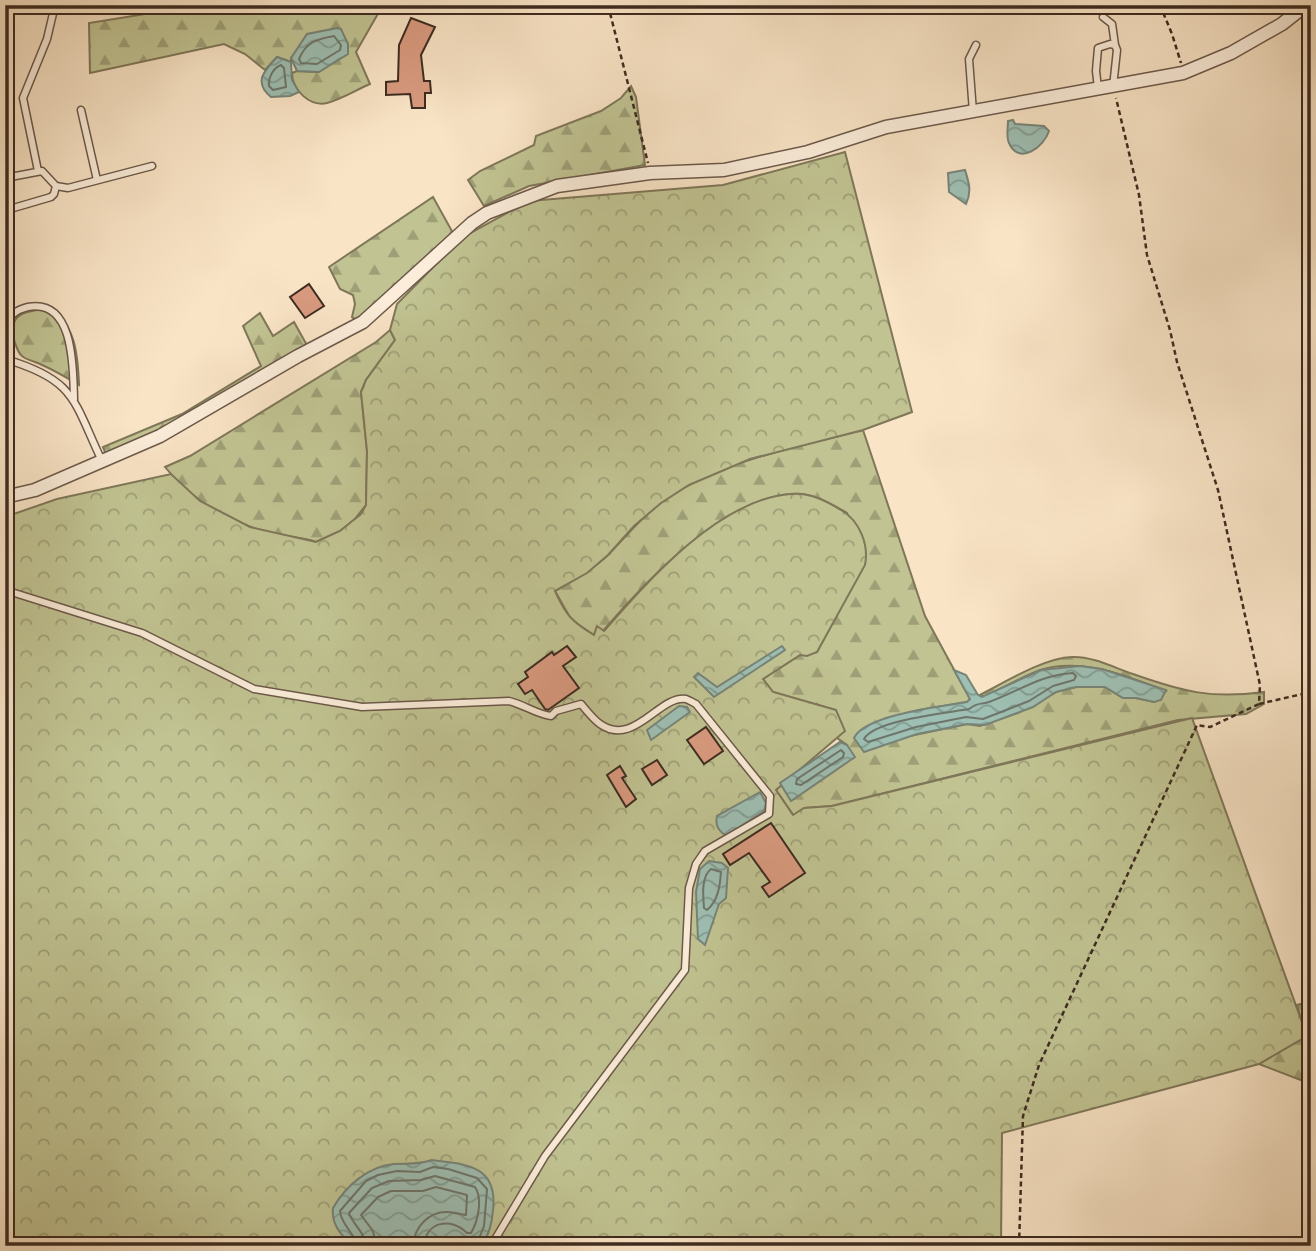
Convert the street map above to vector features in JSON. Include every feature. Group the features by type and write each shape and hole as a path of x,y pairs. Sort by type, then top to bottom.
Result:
{"street":[{"path":"5,497 35,490 160,436 298,356 363,322 471,223 486,213 557,186 650,173 724,170 808,152 886,127 1183,73 1231,53 1282,24 1306,5"}],"lane":[{"path":"38,171 23,98 47,39 55,5"},
{"path":"1103,17 1112,24 1116,50 1113,87"},
{"path":"1098,90 1098,48 1115,44"},
{"path":"973,112 969,59 976,45"},
{"path":"81,110 97,180"},
{"path":"5,178 38,171 46,174 56,186 68,188 152,166"},
{"path":"9,209 51,197 56,186"},
{"path":"5,328 10,315 23,308 43,307 56,316 67,332 70,345 74,399"},
{"path":"5,344 8,359 50,376 74,399 102,461"},
{"path":"5,590 142,633 254,689 362,707 509,701 526,705 540,715 551,716 556,711 581,704 600,724 617,731 632,727 675,701 685,699 696,704 770,796 769,814 705,851 696,864 689,888 685,970 545,1156 491,1246"}],"path":[{"path":"608,5 650,173"},
{"path":"1160,5 1183,73"},
{"path":"1113,87 1139,195 1147,255 1177,362 1218,490 1260,685 1259,704"},
{"path":"1019,1246 1023,1116 1040,1065 1197,725 1210,727 1259,704 1311,692"}],"green space":[{"path":"201,5 383,5 356,52 370,84 321,104 308,100 295,85 292,73 319,72 348,44 342,34 291,58 291,62 277,57 265,70 245,54 224,44 90,73 89,23"},
{"path":"631,86 636,97 645,165 529,186 484,206 468,180 480,171 534,145 536,136 601,111 621,98"},
{"path":"845,152 912,412 863,430 750,459 689,485 661,503 634,526 608,555 587,573 555,591 559,599 570,617 594,635 597,626 604,631 642,589 687,546 738,510 764,499 791,494 811,496 835,507 853,520 862,534 866,550 865,565 817,652 807,656 800,655 763,679 773,692 836,710 845,731 776,790 793,815 804,808 832,806 1192,718 1307,1036 1259,1064 1002,1133 1001,1246 9,1246 5,1231 5,517 57,499 171,474 200,501 250,527 316,542 340,531 361,514 366,505 367,451 361,392 366,380 395,340 390,330 397,304 463,237 529,201 723,185"},
{"path":"433,197 453,233 356,320 352,317 355,304 353,295 340,289 329,267"},
{"path":"46,309 56,314 69,330 78,363 79,385 24,358 18,350 13,331 16,319 31,311"},
{"path":"260,313 273,336 294,322 309,349 227,399 107,457 103,447 182,414 261,366 243,326"},
{"path":"390,330 395,340 366,380 361,392 367,451 366,505 354,520 340,531 316,542 274,534 243,524 200,500 165,467 190,456 376,342"},
{"path":"863,430 925,616 970,699 967,702 886,718 901,738 967,724 980,726 1018,713 1056,692 1076,687 1105,687 1123,698 1154,702 1166,691 1105,670 1072,666 1040,670 986,696 978,696 1036,666 1061,658 1080,657 1095,660 1168,685 1198,692 1228,695 1264,692 1264,704 1246,714 1178,720 832,806 805,808 794,816 776,790 780,783 791,800 847,745 837,738 836,710 773,692 763,679 800,655 817,652 864,565 847,513 820,499 799,494 765,499 739,510 687,546 641,589 603,631 597,627 594,635 572,621 555,591 602,560 647,514 684,488 759,457"},
{"path":"1311,1001 1311,1084 1259,1064 1306,1036 1297,1005"}],"water":[{"path":"341,29 348,44 348,54 319,72 297,71 291,58 307,34"},
{"path":"277,57 291,62 292,80 299,92 290,96 271,97 266,92 262,77"},
{"path":"1013,120 1015,124 1044,126 1049,131 1037,148 1025,154 1019,153 1013,150 1008,138 1008,121"},
{"path":"965,170 969,183 966,204 949,192 948,173"},
{"path":"782,646 785,650 714,697 694,677 698,673 717,687"},
{"path":"1080,666 1102,669 1166,690 1161,700 1154,702 1123,698 1105,687 1076,687 1056,692 1033,707 985,725 967,724 917,734 864,752 854,738 872,723 923,709 967,702 970,699 954,670 966,675 982,697 1041,670"},
{"path":"679,706 687,707 690,712 651,740 647,730"},
{"path":"840,742 847,745 855,757 791,801 780,783"},
{"path":"760,792 766,803 764,811 726,836 723,834 717,825 717,816"},
{"path":"709,861 722,863 728,868 726,898 719,904 705,945 698,939 696,892 700,869"},
{"path":"432,1160 468,1166 485,1176 490,1184 493,1215 482,1246 454,1246 448,1238 437,1246 354,1246 342,1234 336,1225 333,1208 358,1179 384,1166"}],"building":[{"path":"411,18 435,27 421,55 424,81 430,81 431,93 425,93 425,108 412,108 410,94 386,95 386,82 398,81 399,45"},
{"path":"309,284 324,306 305,318 290,297"},
{"path":"567,646 576,657 563,666 579,688 548,710 532,690 525,694 518,684 528,677 525,672 552,652 554,655"},
{"path":"706,727 723,751 704,764 687,740"},
{"path":"657,760 667,775 652,785 642,769"},
{"path":"620,766 626,776 622,778 636,799 626,807 607,775"},
{"path":"771,823 805,873 769,897 762,887 770,882 749,853 730,865 723,854"}]}
